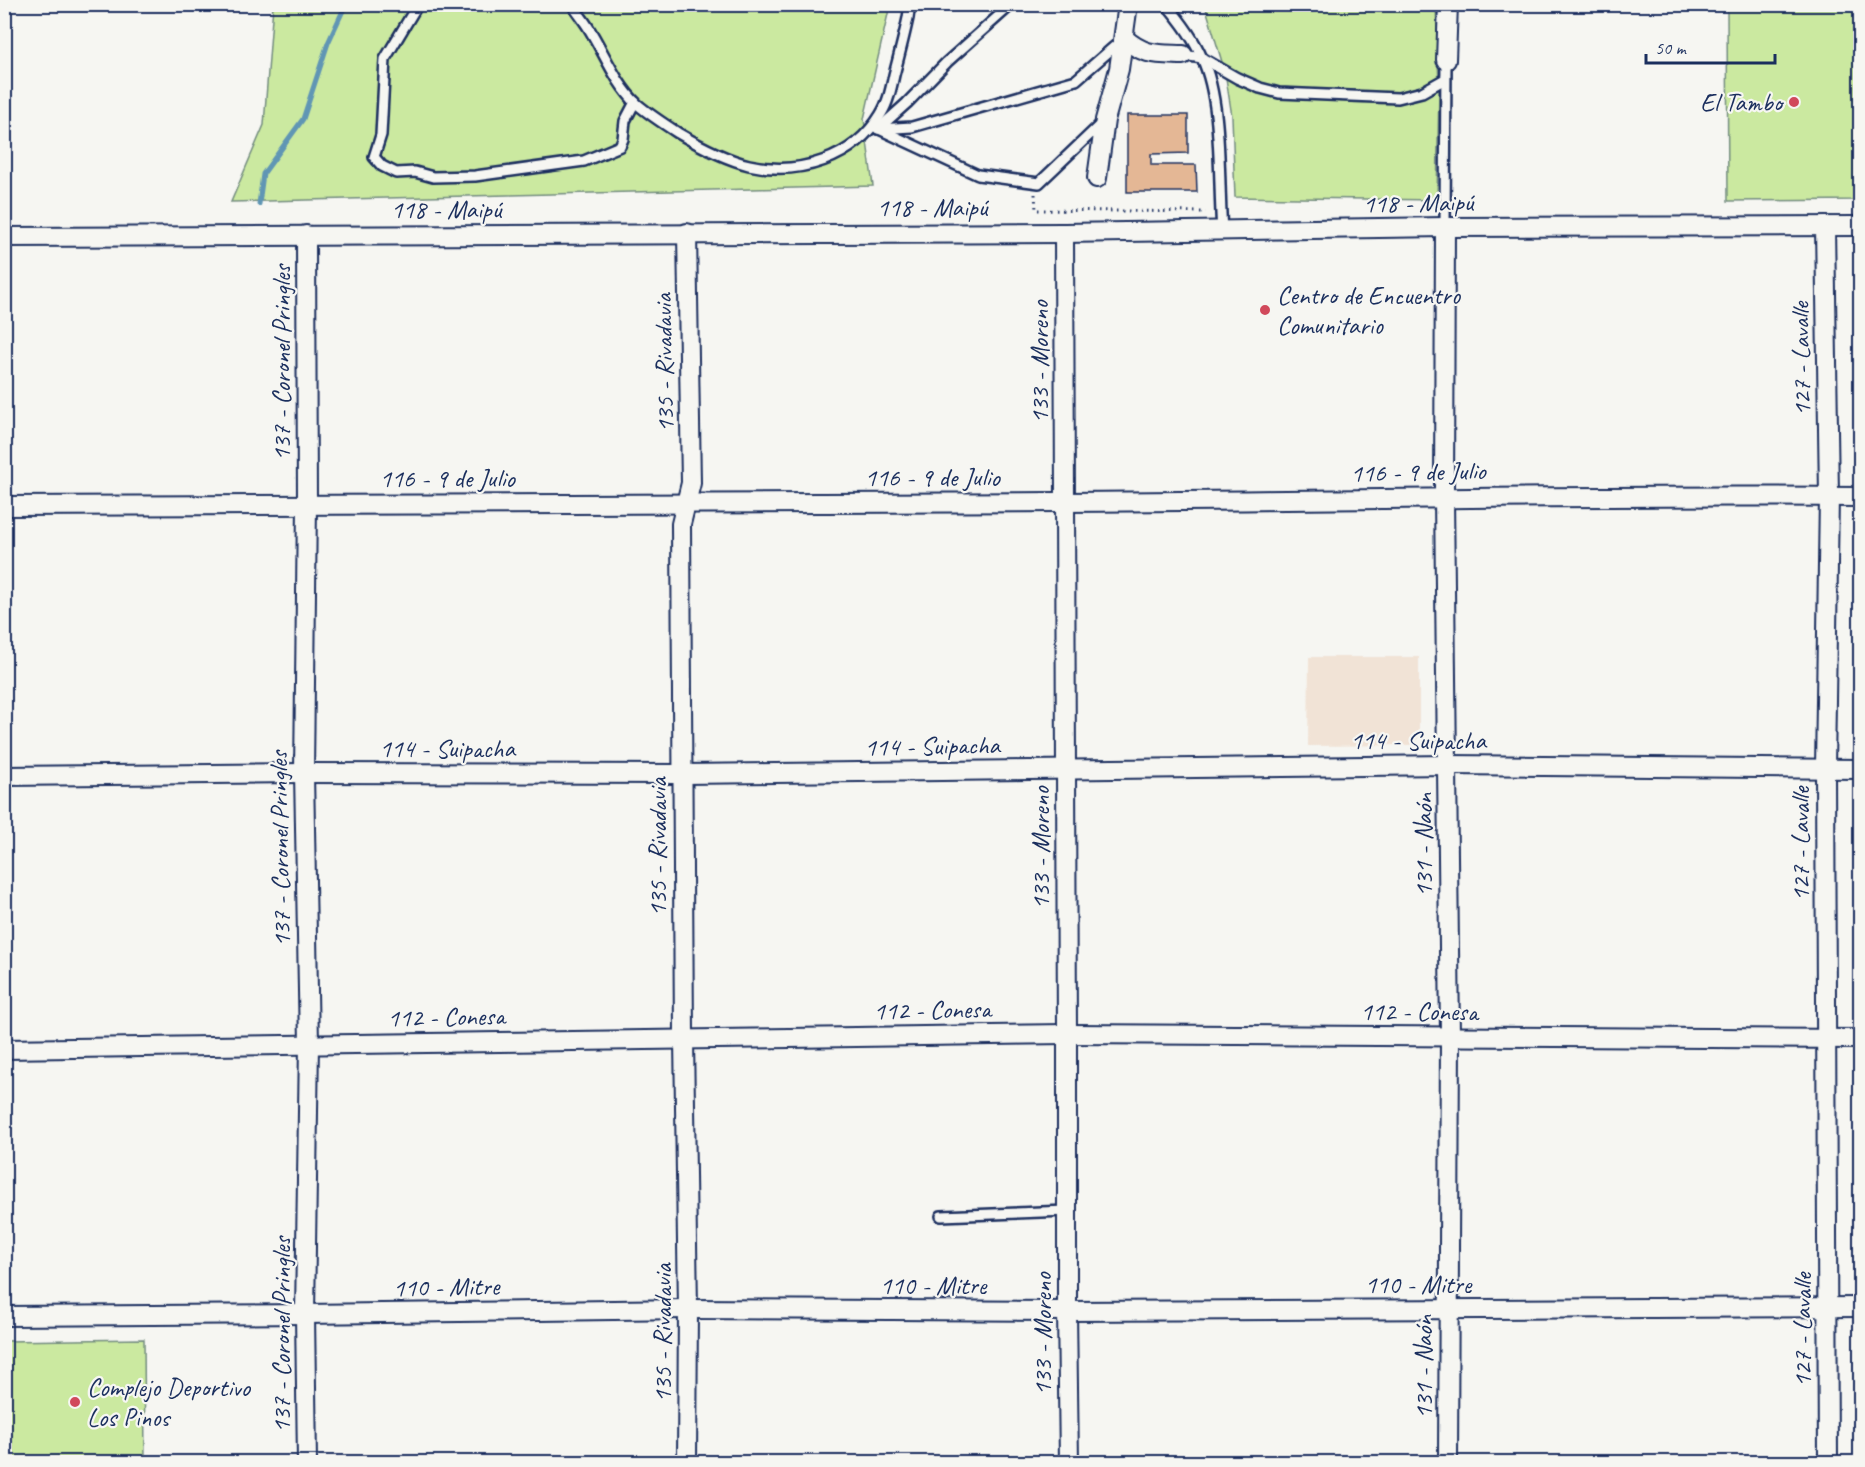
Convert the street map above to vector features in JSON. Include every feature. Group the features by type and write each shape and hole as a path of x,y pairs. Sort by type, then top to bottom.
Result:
{"street":[{"path":"1097,178 1105,120 1119,69 1128,4"},
{"path":"1446,60 1448,4"},
{"path":"1124,38 1137,50 1183,56"},
{"name":"127 - Lavalle","path":"1825,226 1829,496 1825,769 1828,1462"},
{"name":"118 - Maipú","path":"4,237 1064,233 1445,227 1860,226"},
{"name":"131 - Naón","path":"1445,227 1444,497 1449,1037 1448,1462"},
{"name":"135 - Rivadavia","path":"687,233 691,483 681,524 688,1309 687,1462"},
{"name":"133 - Moreno","path":"1064,233 1069,1462"},
{"name":"137 - Coronel Pringles","path":"306,236 307,503 304,773 309,1044 305,1314 307,1462"},
{"name":"116 - 9 de Julio","path":"4,506 307,503 1065,502 1444,497 1860,497"},
{"name":"114 - Suipacha","path":"4,776 304,773 683,774 1448,765 1860,769"},
{"name":"112 - Conesa","path":"4,1049 1067,1034 1860,1039"},
{"name":"110 - Mitre","path":"4,1316 688,1309 1067,1311 1860,1306"}],"lane":[{"path":"418,4 385,59 381,135 374,157 381,166 396,173 415,172 434,177 476,176 584,160 620,146 625,121 636,102"},
{"path":"572,4 618,80 636,102 655,118 698,144 748,164 765,167 807,166 833,158 851,147 907,103 947,62 1012,4"},
{"path":"875,128 888,98 910,4"},
{"path":"1166,4 1178,18 1202,58 1213,95 1222,231"},
{"path":"875,128 912,127 1076,80 1124,38"},
{"path":"1183,56 1202,58 1237,78 1279,93 1398,98 1422,92 1445,79"},
{"path":"1445,227 1446,60"},
{"path":"875,128 978,175 1039,183 1105,120"},
{"path":"941,1216 1067,1211"}],"shaded area":[{"path":"1309,657 1419,657 1419,737 1411,745 1308,746"}],"green space":[{"path":"273,5 890,5 864,119 873,186 231,202 264,125"},
{"path":"1205,5 1436,5 1439,87 1437,200 1235,197 1232,116 1225,72"},
{"name":"El Tambo","path":"1727,5 1860,5 1860,200 1728,201"},
{"name":"Complejo Deportivo Los Pinos","path":"144,1339 145,1462 5,1462 5,1341"}],"building":[{"path":"1127,115 1188,115 1188,153 1151,154 1151,165 1196,165 1197,192 1127,192"}],"waterway":[{"path":"259,204 263,174 303,119 328,43 346,4"}],"place":[{"name":"El Tambo","path":"1794,102"},
{"name":"Centro de Encuentro Comunitario","path":"1265,310"},
{"name":"Complejo Deportivo Los Pinos","path":"75,1402"}]}
